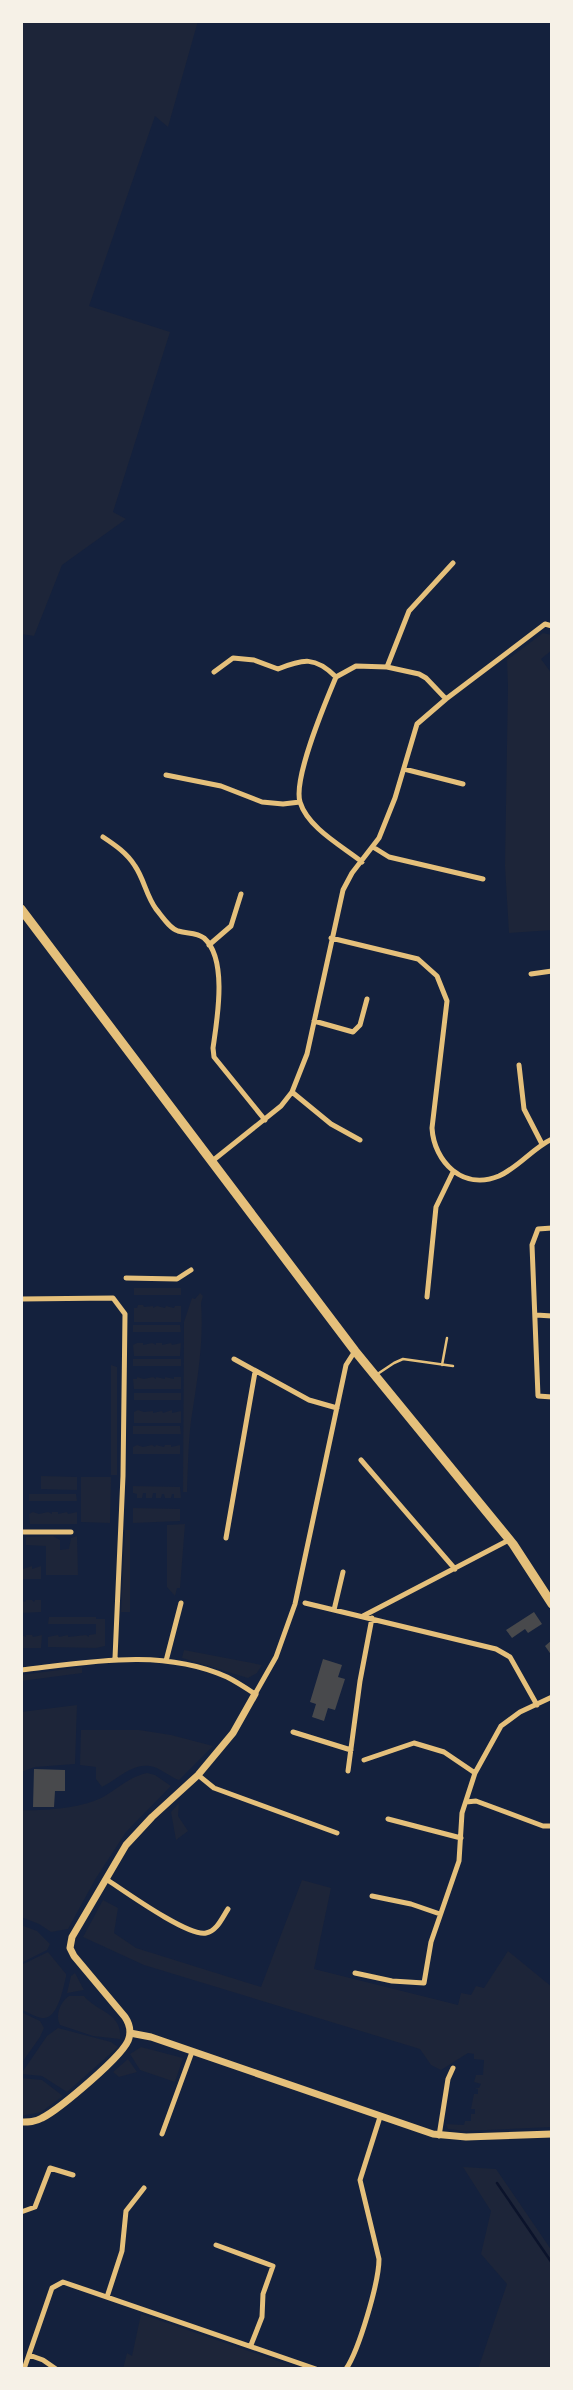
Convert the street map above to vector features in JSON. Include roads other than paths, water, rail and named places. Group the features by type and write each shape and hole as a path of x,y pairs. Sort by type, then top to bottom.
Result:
{"main road":[{"path":"23,914 355,1351 509,1540 552,1604"}],"street":[{"path":"387,667 409,611 453,563"},
{"path":"211,1162 282,1106 292,1091 307,1054 343,890 384,828 417,724 545,624 552,626"},
{"path":"214,672 233,658 254,660 278,669 298,660 307,660 328,668 336,677"},
{"path":"362,862 316,825 300,802 302,778 317,724 336,677 356,666 387,667 419,674 446,699"},
{"path":"404,769 463,784"},
{"path":"166,775 221,786 262,802 300,802"},
{"path":"103,836 123,851 136,867 145,893 164,920 176,931 194,933 209,944 217,965 220,988 214,1058 265,1120"},
{"path":"373,847 389,857 483,879"},
{"path":"209,944 231,926 241,894"},
{"path":"331,938 418,959 438,976 447,1001 432,1142 439,1157 453,1172 471,1178 498,1176 552,1139"},
{"path":"531,974 552,971"},
{"path":"314,1021 353,1032 360,1025 367,999"},
{"path":"519,1065 524,1109 542,1144"},
{"path":"292,1091 331,1124 360,1140"},
{"path":"427,1297 436,1207 453,1172"},
{"path":"552,1228 538,1229 532,1245 538,1396 552,1397"},
{"path":"126,1278 177,1279 191,1270"},
{"path":"21,1299 113,1298 125,1314 123,1476 115,1658"},
{"path":"536,1315 552,1316"},
{"path":"21,2122 31,2122 44,2117 69,2098 118,2055 129,2039 125,2017 76,1960 71,1948 72,1937 126,1845 198,1775 233,1733 276,1657 295,1604 346,1365 355,1351"},
{"path":"234,1359 309,1400 337,1408"},
{"path":"226,1538 255,1372"},
{"path":"360,1460 455,1569"},
{"path":"21,1532 71,1531"},
{"path":"363,1616 509,1540"},
{"path":"334,1610 343,1572"},
{"path":"166,1661 181,1603"},
{"path":"305,1603 480,1644 503,1653 510,1657 537,1705"},
{"path":"348,1771 372,1618"},
{"path":"21,1670 115,1658 166,1661 218,1674 255,1694"},
{"path":"355,1973 380,1979 424,1983 431,1942 459,1861 460,1825 475,1773 501,1726 552,1697"},
{"path":"293,1732 351,1750"},
{"path":"364,1760 414,1743 443,1752 475,1773"},
{"path":"198,1775 214,1788 337,1833"},
{"path":"466,1802 476,1801 543,1826 552,1826"},
{"path":"388,1819 461,1838"},
{"path":"106,1879 160,1914 199,1933 207,1933 215,1928 228,1909"},
{"path":"372,1896 411,1904 440,1914"},
{"path":"130,2033 151,2037 439,2136 552,2134"},
{"path":"162,2134 192,2052"},
{"path":"439,2136 448,2079 453,2068"},
{"path":"346,2369 367,2314 379,2272 379,2259 360,2180 380,2117"},
{"path":"21,2212 35,2207 50,2168 73,2175"},
{"path":"107,2297 122,2251 126,2211 144,2188"},
{"path":"216,2245 272,2266 263,2294 262,2316 251,2345"},
{"path":"24,2369 52,2288 63,2283 316,2369"},
{"path":"29,2355 56,2369"}],"lane":[{"path":"442,1365 447,1338"},
{"path":"376,1375 403,1359 453,1366"}],"waterway":[{"path":"497,2183 552,2263"}]}
